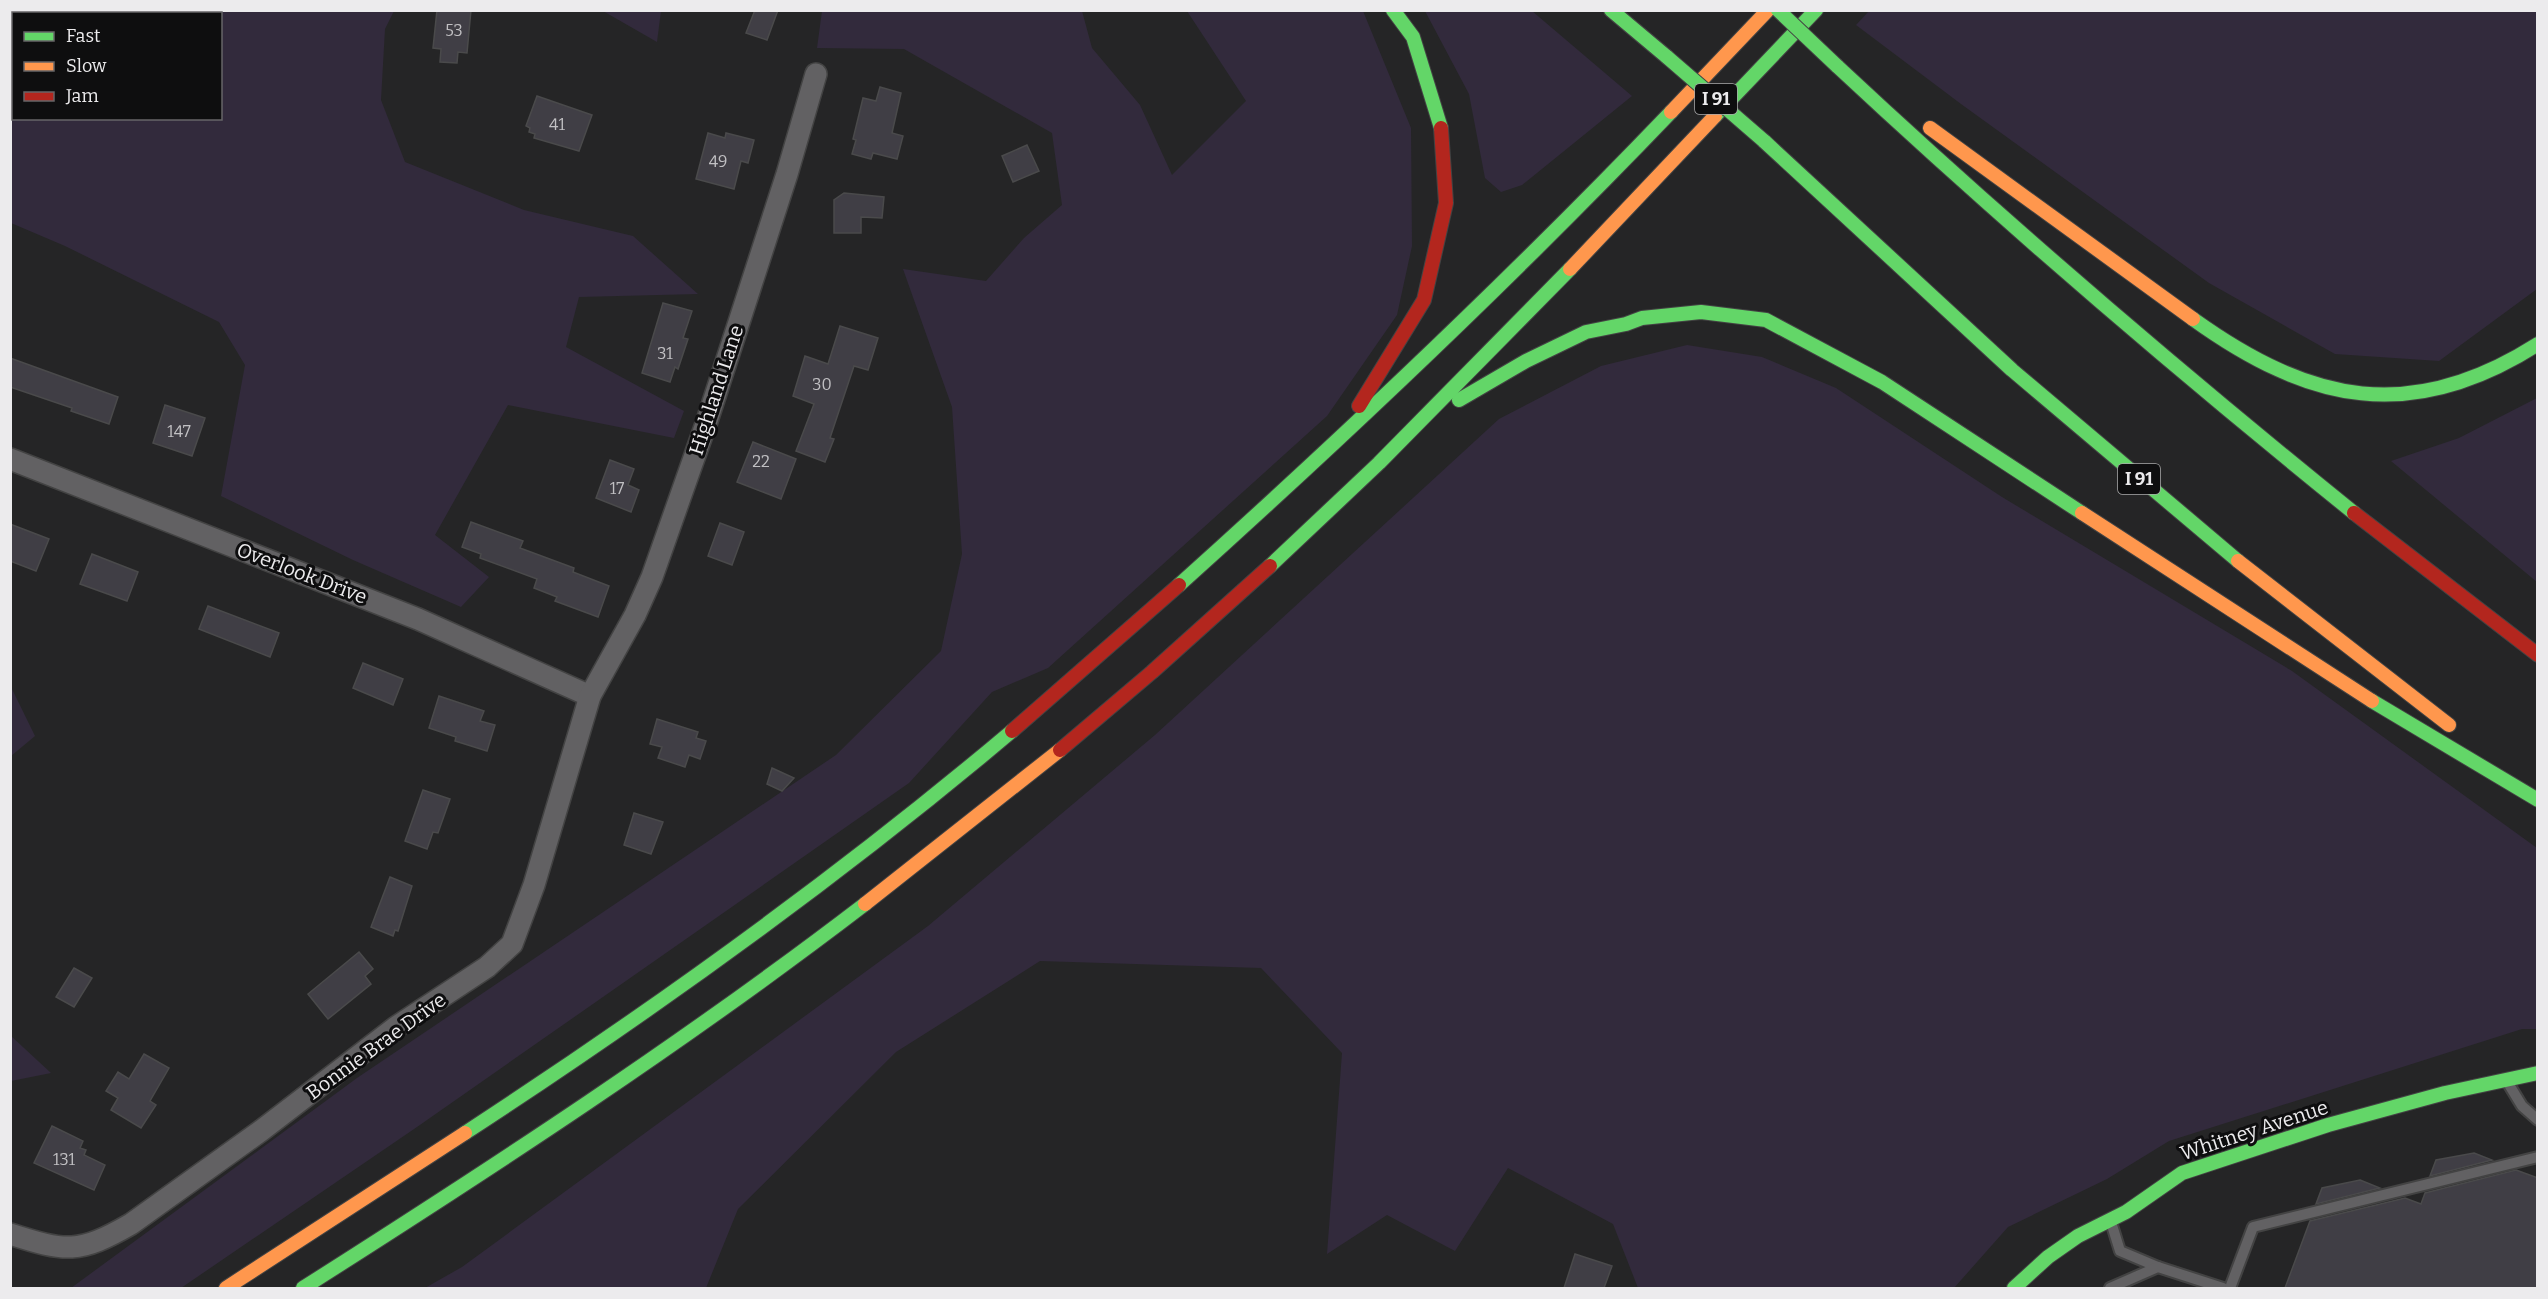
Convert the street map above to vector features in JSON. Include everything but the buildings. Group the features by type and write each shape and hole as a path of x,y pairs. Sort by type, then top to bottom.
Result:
{"main road":[{"path":"1338,441 1424,300 1446,203 1441,124 1413,37 1393,10"},
{"name":"I 91","path":"1611,10 1764,141 1886,257 2139,480 2319,626 2460,733"},
{"path":"226,1288 596,1048 716,964 827,881 1018,727 1143,618 1338,441 1542,245 1768,10"},
{"path":"1778,10 1836,66 2024,234 2304,474 2457,596 2538,655"},
{"path":"303,1288 603,1093 783,965 942,845 1082,732 1163,663 1298,541 1424,420 1816,10"},
{"path":"1836,66 2010,183 2127,272 2195,320 2249,356 2299,380 2354,393 2393,393 2438,388 2503,366 2538,344"},
{"path":"1424,420 1526,361 1586,332 1626,324 1642,318 1701,312 1766,320 1882,382 2333,678 2538,800"},
{"path":"2487,753 2538,789"},
{"name":"Whitney Avenue","path":"2014,1288 2048,1257 2079,1236 2126,1212 2182,1173 2328,1125 2445,1093 2538,1073"}],"street":[{"name":"Highland Lane","path":"590,696 635,615 652,577 719,387 752,276 787,174 816,74"},
{"name":"Overlook Drive","path":"10,459 418,619 590,696"},
{"name":"Bonnie Brae Drive","path":"10,1234 50,1246 73,1249 111,1235 262,1130 396,1027 457,988 505,953 517,935 534,885 590,696"}],"lane":[{"path":"2506,1080 2522,1106 2538,1120"},
{"path":"2230,1288 2253,1227 2538,1157"},
{"path":"2110,1219 2120,1251 2158,1267 2223,1288"},
{"path":"2110,1288 2158,1267"}],"shaded area":[{"path":"11,10 394,11 385,29 381,100 405,162 524,210 633,236 698,294 579,297 566,347 684,411 674,438 508,405 435,535 489,577 461,607 353,560 221,496 245,365 219,322 65,246 11,223"},
{"path":"1870,10 2537,11 2537,289 2439,361 2335,354 2209,283 1961,104 1856,25"},
{"path":"603,11 661,11 657,42"},
{"path":"822,11 1082,11 1092,48 1140,105 1172,175 1246,101 1187,11 1363,11 1411,128 1412,246 1397,315 1327,416 1048,668 992,692 909,783 417,1127 181,1288 71,1288 357,1078 836,755 941,651 962,554 952,407 903,269 986,281 1024,238 1062,205 1052,133 904,49 817,48"},
{"path":"1425,11 1532,11 1632,96 1522,185 1501,192 1485,178 1469,94"},
{"path":"1687,345 1762,357 1836,388 2002,497 2292,671 2537,848 2537,1029 2522,1029 2169,1141 2107,1179 2008,1227 1954,1288 1638,1288 1613,1224 1508,1168 1455,1251 1387,1215 1327,1254 1342,1053 1261,968 1040,961 896,1052 738,1209 706,1288 425,1288 462,1267 928,926 1155,735 1499,419 1601,366"},
{"path":"2537,398 2537,582 2391,461 2459,438"},
{"path":"10,685 35,736 11,756 10,756"},
{"path":"11,1036 51,1073 11,1081"}],"traffic: fast":[{"path":"1393,10 1413,37 1441,128"},
{"path":"1611,10 1667,57"},
{"path":"1778,10 1837,66"},
{"path":"1715,116 1816,10"},
{"path":"1667,57 1764,141"},
{"path":"1837,66 2091,294 2354,513"},
{"path":"1179,585 1430,353 1671,112"},
{"path":"1764,141 2012,370 2238,561"},
{"path":"1270,566 1379,463 1570,269"},
{"path":"1459,400 1526,361 1586,332 1626,324 1642,318 1701,312 1766,320 1882,382 2082,513"},
{"path":"2193,319 2236,348 2278,370 2320,385 2362,393 2404,394 2447,386 2492,370 2538,344"},
{"path":"2372,701 2538,800"},
{"path":"465,1133 676,990 745,940 880,838 1012,731"},
{"path":"303,1288 659,1054 865,904"},
{"path":"2014,1288 2048,1257 2078,1236 2126,1212 2182,1173 2328,1125 2445,1093 2538,1073"}],"traffic: slow":[{"path":"1671,112 1768,10"},
{"path":"1570,269 1715,116"},
{"path":"1930,128 2193,319"},
{"path":"2082,513 2372,701"},
{"path":"2238,561 2449,725"},
{"path":"865,904 1060,750"},
{"path":"226,1288 465,1133"}],"traffic: jam":[{"path":"1359,406 1424,300 1446,203 1441,128"},
{"path":"2354,513 2538,655"},
{"path":"1060,750 1152,672 1270,566"},
{"path":"1012,731 1179,585"}]}
